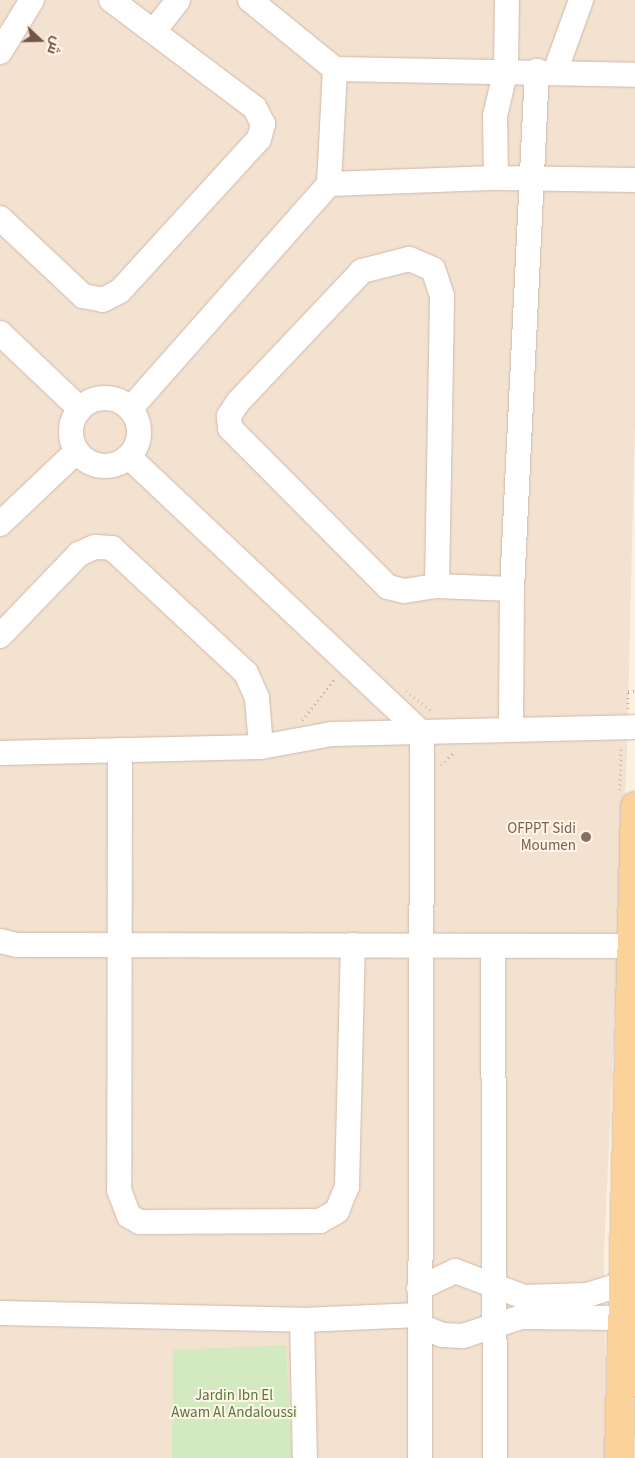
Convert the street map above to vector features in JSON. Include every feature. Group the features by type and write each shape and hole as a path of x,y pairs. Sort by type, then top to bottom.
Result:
{"main road":[{"path":"619,1458 620,1318 633,946 635,806"}],"street":[{"path":"0,52 32,0"},
{"path":"2,225 83,296 96,300 112,297 257,142 263,124 255,108 111,0"},
{"path":"154,31 178,0"},
{"path":"250,0 335,69 506,70 635,75"},
{"path":"496,178 495,116 506,70 507,0"},
{"path":"511,728 512,589 534,180 546,71 582,0"},
{"path":"131,408 329,184 335,69"},
{"path":"329,184 496,178 635,180"},
{"path":"437,586 442,296 433,270 409,259 362,272 238,402 228,422 237,437 383,584 404,592 437,586 512,589"},
{"path":"0,332 80,408"},
{"path":"99,398 122,401 131,408 140,433 129,457 102,466 77,451 71,429 80,408 99,398"},
{"path":"0,524 77,451"},
{"path":"129,457 422,733 425,945 419,1288 420,1458"},
{"path":"0,636 79,554 95,547 112,548 246,673 257,698 261,747"},
{"path":"0,753 261,747 332,734 422,733 511,728 635,727"},
{"path":"120,750 118,944 119,1190 121,1205 140,1222 320,1221 337,1212 347,1186 353,945"},
{"path":"0,941 17,945 633,946"},
{"path":"493,946 498,1322 495,1458"},
{"path":"419,1288 455,1271 514,1296 540,1298 587,1294 622,1284"},
{"path":"0,1313 420,1321 442,1335 463,1336 498,1322 528,1316 620,1318"},
{"path":"302,1320 305,1458"}],"path":[{"path":"439,770 456,750"}],"shaded area":[{"path":"0,0 635,0 635,422 627,754 604,1252 607,1458 0,1458"}],"green space":[{"name":"Jardin Ibn El Awam Al Andaloussi","path":"286,1345 292,1458 172,1458 173,1350"}],"tram line":[{"path":"635,1342 635,1404"}],"place":[{"name":"OFPPT Sidi Moumen","path":"586,837"}]}
